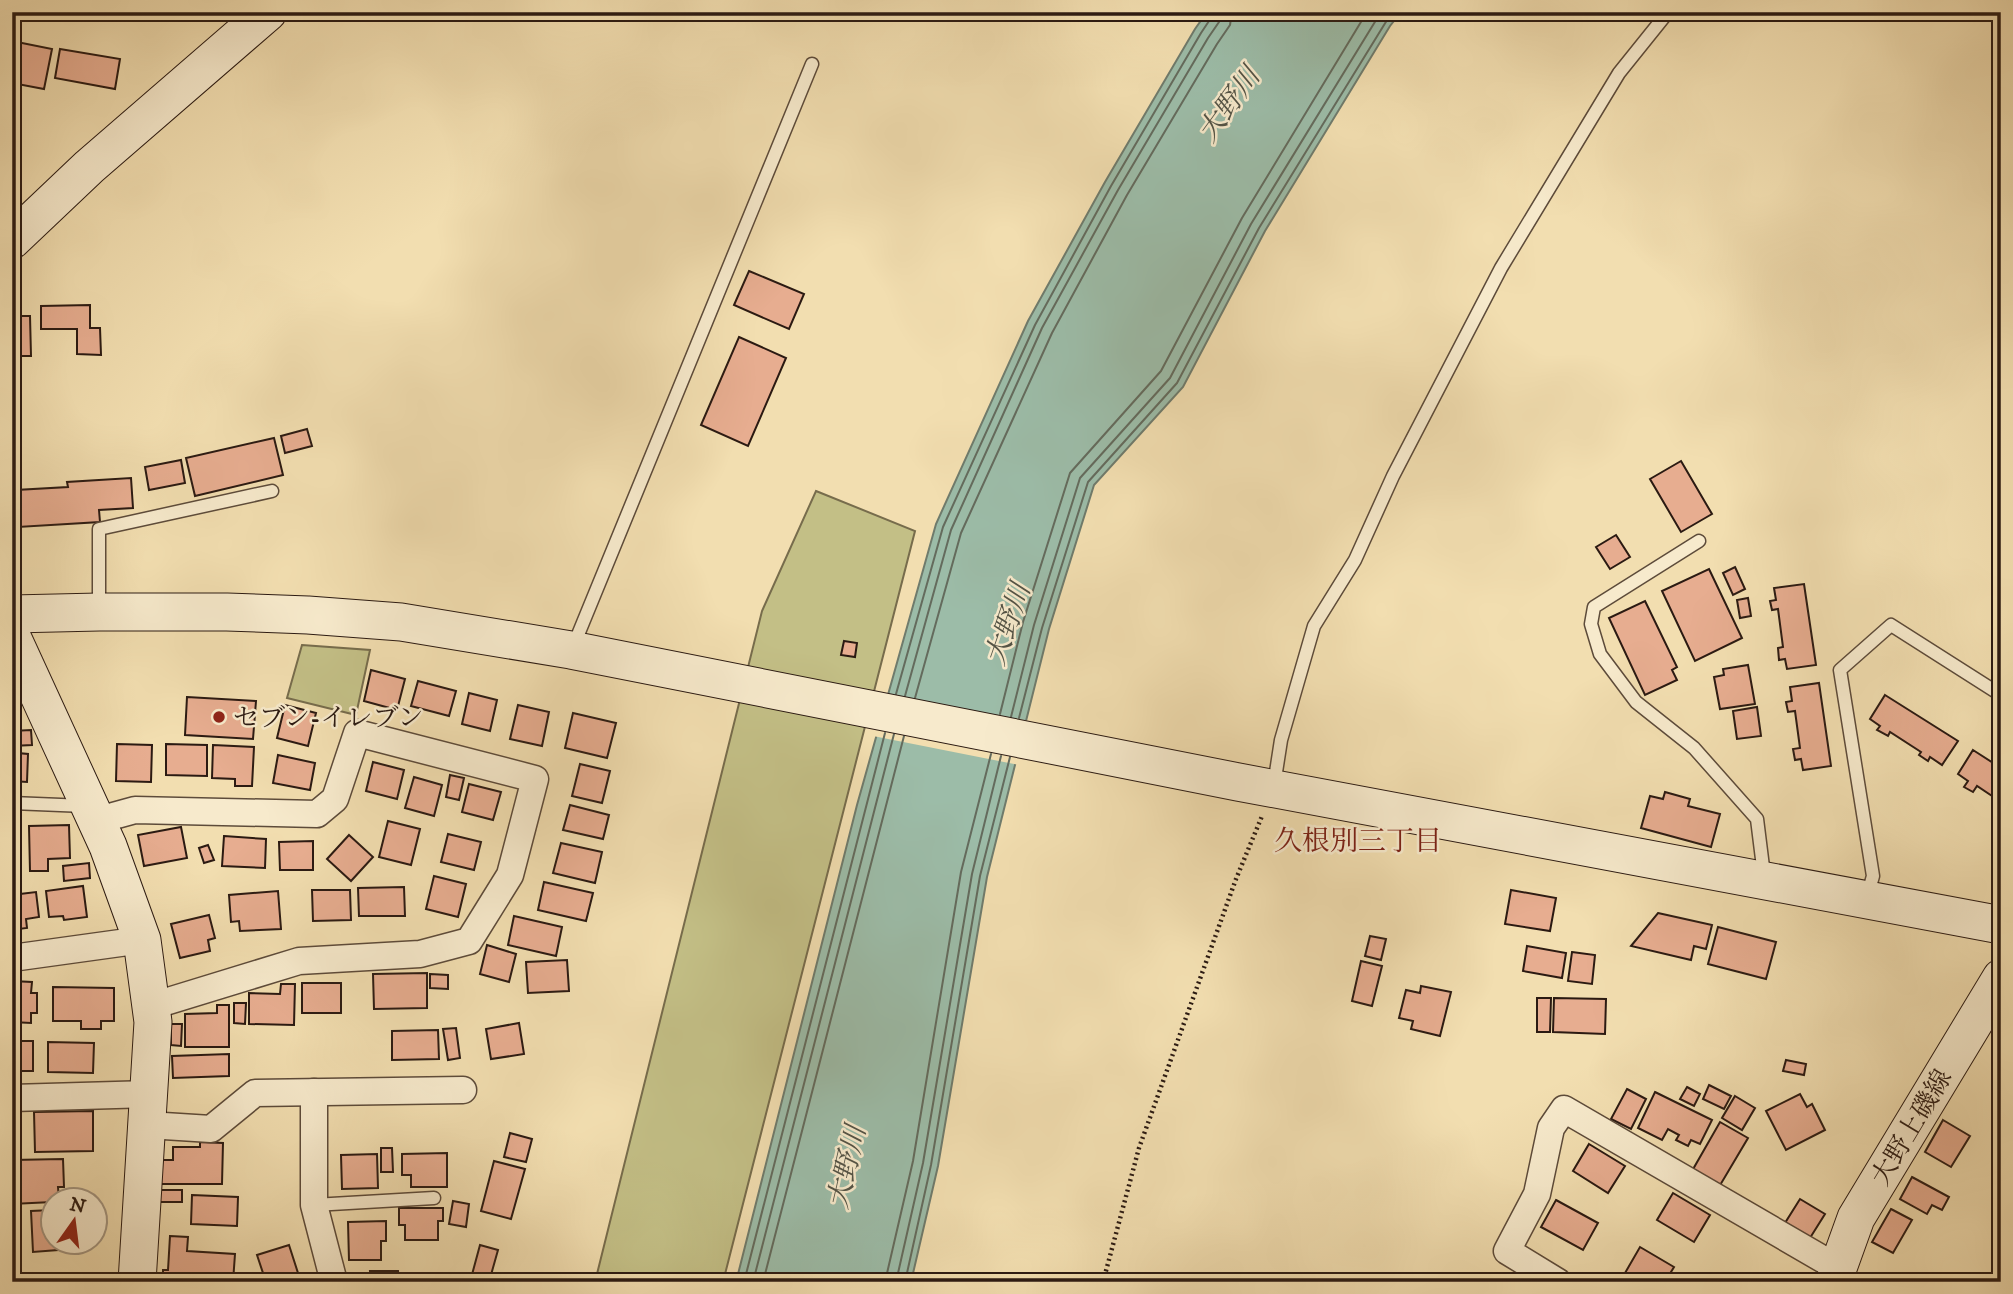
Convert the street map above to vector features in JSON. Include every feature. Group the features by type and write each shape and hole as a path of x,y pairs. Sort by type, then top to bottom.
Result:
{"street":[{"path":"12,240 89,167 268,12"},
{"path":"12,614 99,611 308,615 401,622 571,650 1238,782 2001,925"},
{"path":"12,638 108,846 142,940 152,1006 149,1110 137,1282"},
{"path":"92,813 135,810 317,814 335,799 357,733 535,779 510,875 469,942 420,954 299,961 152,1006"},
{"path":"12,958 142,940"},
{"name":"大野上磯線","path":"1837,1275 1856,1218 2001,978"},
{"path":"12,1098 149,1110 211,1129 255,1093 463,1090"},
{"path":"314,1092 314,1205 334,1282"},
{"path":"1558,1282 1507,1251 1537,1194 1551,1128 1564,1109 1837,1275"}],"lane":[{"path":"1273,788 1281,740 1314,626 1355,561 1393,475 1501,268 1619,73 1668,12"},
{"path":"571,650 812,64"},
{"path":"99,611 99,530 272,491"},
{"path":"1699,541 1594,607 1591,624 1600,654 1636,702 1693,748 1757,819 1765,882"},
{"path":"1866,901 1873,876 1840,670 1891,625 2001,695"},
{"path":"12,803 92,813"},
{"path":"314,1205 434,1198"}],"path":[{"path":"1104,1282 1139,1148 1236,879 1273,788"}],"shaded area":[{"path":"816,491 915,531 723,1282 595,1282 762,611"},
{"path":"302,645 370,650 356,715 287,698"}],"water":[{"name":"大野川","path":"1207,12 1401,12 1265,231 1183,387 1094,485 1049,629 987,877 938,1166 911,1282 736,1282 857,805 936,524 1028,321 1105,182"}],"pier":[{"path":"885,694 1029,721 1019,765 873,736"}],"building":[{"path":"12,41 52,49 44,89 12,83"},
{"path":"60,49 120,59 115,89 55,78"},
{"path":"749,271 804,294 789,329 734,305"},
{"path":"90,305 90,328 100,328 101,355 77,354 77,329 41,329 41,306"},
{"path":"12,316 30,316 31,356 12,356"},
{"path":"739,337 786,358 748,446 701,425"},
{"path":"307,429 312,446 285,453 281,436"},
{"path":"274,438 283,475 195,496 186,458"},
{"path":"181,460 185,483 149,490 145,467"},
{"path":"1681,461 1712,514 1681,532 1650,479"},
{"path":"131,478 133,508 99,510 100,522 18,527 16,490 68,487 67,482"},
{"path":"1616,535 1630,557 1610,569 1596,547"},
{"path":"1735,567 1745,589 1733,595 1723,573"},
{"path":"1709,569 1742,638 1695,661 1662,591"},
{"path":"1804,584 1816,665 1787,669 1785,659 1779,660 1778,648 1783,647 1778,609 1772,610 1770,601 1776,600 1774,588"},
{"path":"1748,598 1751,616 1740,618 1737,600"},
{"path":"1645,601 1677,667 1672,670 1677,680 1645,695 1609,618"},
{"path":"844,641 857,643 855,657 841,655"},
{"path":"1748,665 1755,704 1720,709 1714,677 1724,675 1723,669"},
{"path":"371,670 405,679 397,710 364,701"},
{"path":"418,681 456,691 449,716 411,706"},
{"path":"1819,683 1831,766 1803,770 1801,759 1795,760 1793,749 1800,748 1795,711 1788,712 1786,702 1792,701 1790,687"},
{"path":"469,693 497,700 490,731 462,724"},
{"path":"1885,695 1958,741 1942,765 1930,757 1928,761 1919,755 1921,752 1890,732 1888,736 1877,730 1880,726 1870,719"},
{"path":"187,697 256,701 253,739 185,735"},
{"path":"285,705 316,713 308,746 277,738"},
{"path":"518,705 549,712 542,746 510,739"},
{"path":"1757,707 1761,736 1737,739 1733,711"},
{"path":"573,713 616,723 607,758 565,748"},
{"path":"31,730 32,745 12,746 12,731"},
{"path":"117,744 152,745 151,782 116,781"},
{"path":"166,744 207,745 207,776 166,775"},
{"path":"213,745 254,747 252,786 235,786 235,779 212,778"},
{"path":"12,750 28,754 27,782 12,781"},
{"path":"1973,750 2001,768 2001,802 1977,786 1973,792 1964,787 1968,781 1958,774"},
{"path":"278,755 315,763 310,790 273,783"},
{"path":"373,762 404,770 397,799 366,791"},
{"path":"580,764 610,771 602,803 572,796"},
{"path":"450,775 464,778 459,800 446,797"},
{"path":"414,777 442,785 434,816 405,808"},
{"path":"469,784 501,792 493,820 462,812"},
{"path":"1665,792 1690,799 1688,806 1720,814 1711,847 1641,828 1650,796 1663,799"},
{"path":"570,805 609,815 603,839 563,830"},
{"path":"388,821 420,829 411,865 379,857"},
{"path":"69,825 70,858 48,859 48,871 30,871 29,826"},
{"path":"181,827 187,858 144,866 138,835"},
{"path":"448,834 481,842 474,870 441,862"},
{"path":"349,835 373,857 351,881 327,859"},
{"path":"12,836 18,837 16,868 12,868"},
{"path":"224,836 266,839 265,868 222,866"},
{"path":"313,841 313,870 280,870 279,842"},
{"path":"561,843 602,852 595,883 553,873"},
{"path":"208,845 214,860 204,863 199,848"},
{"path":"89,863 90,878 64,881 63,866"},
{"path":"434,876 466,884 458,917 426,909"},
{"path":"544,882 593,893 586,921 538,910"},
{"path":"83,886 87,917 64,920 63,916 49,917 46,891"},
{"path":"404,887 405,916 359,916 358,888"},
{"path":"312,890 350,890 351,920 313,921"},
{"path":"1511,890 1556,898 1550,931 1505,924"},
{"path":"278,891 281,929 240,931 239,921 231,922 229,895"},
{"path":"36,892 39,917 26,919 27,928 19,929 18,920 12,921 12,895"},
{"path":"1658,913 1712,925 1706,949 1694,946 1691,960 1631,946"},
{"path":"209,915 215,938 208,940 210,951 180,958 171,924"},
{"path":"514,916 562,927 556,956 508,945"},
{"path":"1718,927 1776,942 1766,979 1708,964"},
{"path":"1370,936 1386,939 1381,960 1365,956"},
{"path":"487,945 516,954 509,982 480,974"},
{"path":"1527,946 1566,953 1562,978 1523,971"},
{"path":"1572,952 1595,955 1592,984 1568,981"},
{"path":"567,960 569,991 528,993 526,962"},
{"path":"1361,961 1382,966 1372,1006 1352,1001"},
{"path":"427,973 427,1008 374,1009 373,974"},
{"path":"430,974 448,975 448,989 430,988"},
{"path":"12,981 32,982 31,993 37,993 37,1013 31,1013 31,1023 12,1022"},
{"path":"302,983 341,983 341,1013 302,1013"},
{"path":"281,984 295,984 294,1025 249,1024 249,993 280,994"},
{"path":"1421,986 1451,992 1440,1036 1411,1029 1413,1021 1399,1018 1406,990 1420,993"},
{"path":"53,987 114,988 114,1021 101,1021 101,1029 81,1029 81,1021 53,1021"},
{"path":"1537,998 1551,998 1550,1032 1537,1032"},
{"path":"1554,998 1606,999 1605,1034 1553,1032"},
{"path":"234,1003 246,1003 245,1024 234,1023"},
{"path":"217,1005 229,1005 229,1047 185,1047 185,1014 217,1013"},
{"path":"519,1023 524,1054 491,1059 486,1029"},
{"path":"171,1024 182,1024 181,1046 171,1045"},
{"path":"456,1028 460,1058 448,1060 443,1029"},
{"path":"438,1030 439,1059 392,1060 392,1031"},
{"path":"12,1041 33,1041 33,1071 12,1071"},
{"path":"48,1042 94,1043 93,1073 48,1072"},
{"path":"229,1054 229,1076 173,1078 172,1056"},
{"path":"1786,1060 1806,1064 1804,1075 1783,1071"},
{"path":"1709,1085 1731,1096 1724,1109 1703,1099"},
{"path":"1687,1087 1700,1094 1694,1106 1680,1099"},
{"path":"1627,1089 1646,1099 1631,1129 1611,1119"},
{"path":"1655,1092 1712,1120 1700,1144 1691,1140 1688,1146 1676,1140 1679,1135 1668,1129 1662,1140 1638,1128"},
{"path":"1800,1094 1807,1107 1812,1104 1825,1130 1786,1150 1766,1111"},
{"path":"1735,1096 1755,1108 1742,1130 1722,1118"},
{"path":"93,1111 93,1151 35,1152 34,1112"},
{"path":"1943,1120 1970,1136 1951,1167 1925,1152"},
{"path":"1720,1122 1748,1138 1719,1187 1692,1171"},
{"path":"510,1133 532,1139 526,1162 504,1157"},
{"path":"200,1142 223,1143 222,1184 160,1184 160,1160 173,1160 173,1147 200,1147"},
{"path":"1589,1144 1625,1166 1608,1193 1573,1171"},
{"path":"381,1148 392,1148 393,1172 381,1172"},
{"path":"447,1153 447,1187 411,1187 411,1175 402,1175 402,1154"},
{"path":"377,1154 378,1188 342,1189 341,1155"},
{"path":"63,1159 64,1186 38,1186 38,1203 12,1204 12,1160"},
{"path":"494,1161 525,1169 511,1219 481,1211"},
{"path":"1912,1177 1949,1197 1942,1210 1932,1205 1927,1214 1900,1199"},
{"path":"160,1190 182,1190 182,1202 160,1202"},
{"path":"1673,1193 1710,1215 1694,1242 1657,1220"},
{"path":"192,1195 238,1197 237,1226 191,1224"},
{"path":"1800,1199 1825,1214 1810,1238 1785,1223"},
{"path":"1556,1200 1598,1223 1583,1250 1541,1227"},
{"path":"453,1201 469,1204 466,1227 449,1224"},
{"path":"399,1208 443,1208 443,1221 438,1221 438,1240 405,1240 405,1225 399,1225"},
{"path":"1891,1209 1912,1220 1893,1253 1872,1242"},
{"path":"31,1211 38,1211 38,1252 33,1252"},
{"path":"386,1221 386,1241 381,1241 381,1260 349,1260 348,1222"},
{"path":"170,1236 188,1237 187,1251 235,1254 233,1282 163,1282 163,1270 168,1270"},
{"path":"289,1245 298,1273 266,1282 257,1255"},
{"path":"480,1245 498,1250 489,1282 470,1282"},
{"path":"1640,1247 1674,1267 1665,1282 1621,1280"},
{"path":"370,1271 398,1271 399,1282 371,1282"}],"place":[{"name":"セブン-イレブン","path":"219,717"}],"district":[{"name":"久根別三丁目","path":"1358,840"}]}
